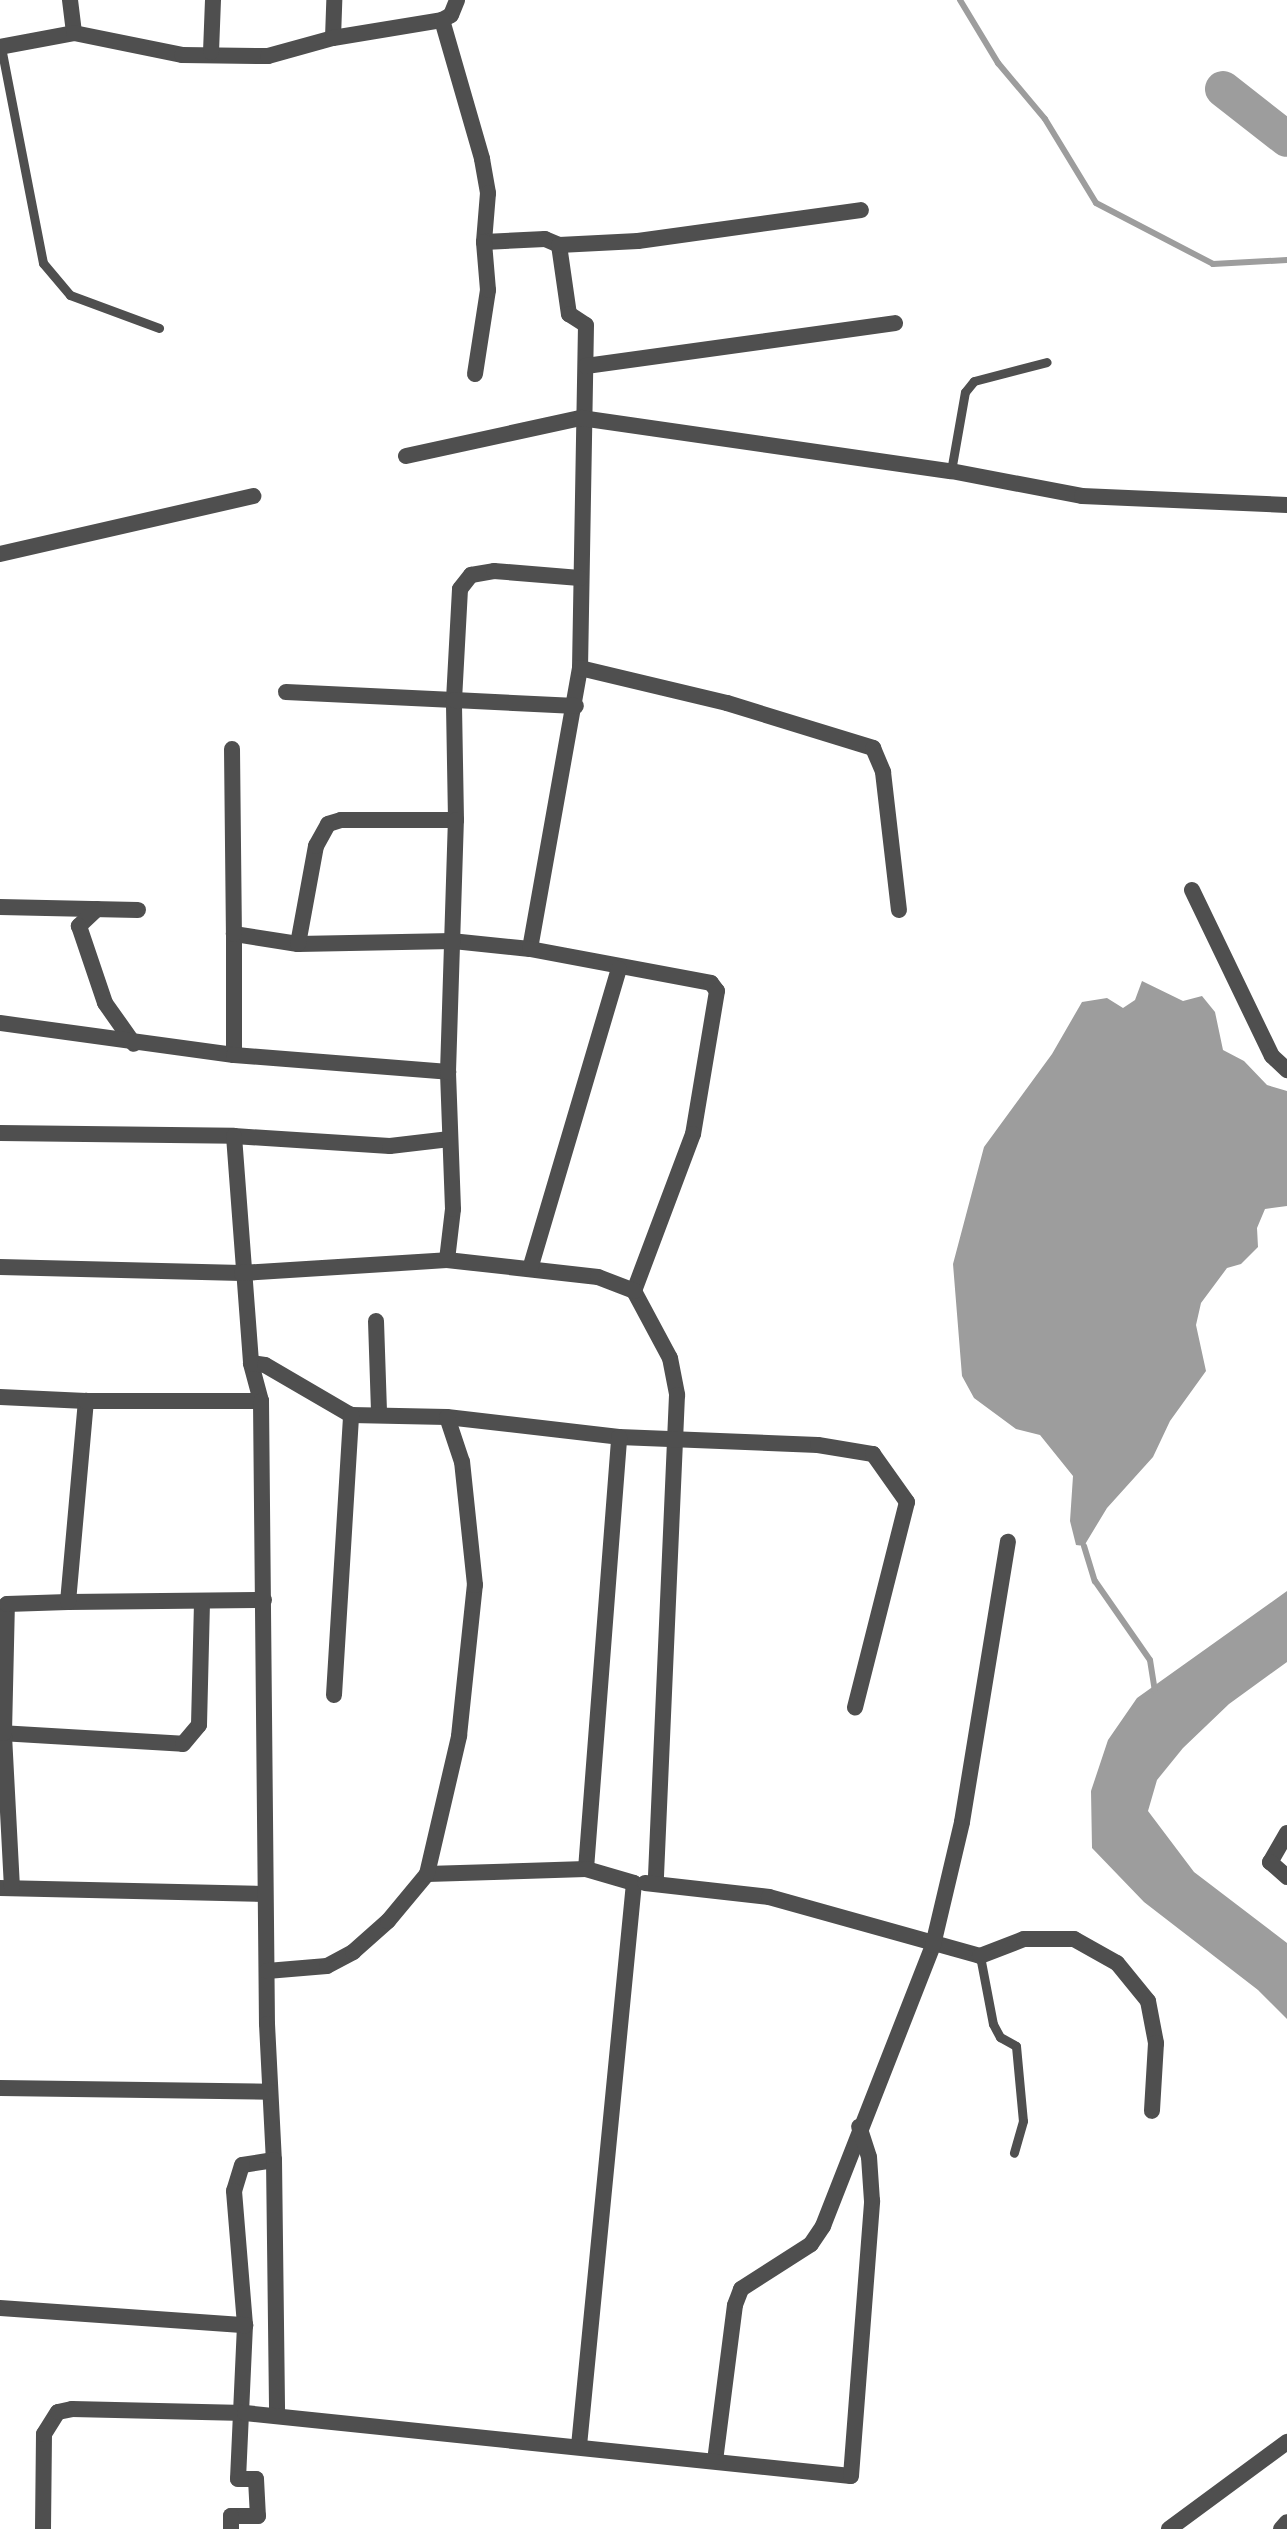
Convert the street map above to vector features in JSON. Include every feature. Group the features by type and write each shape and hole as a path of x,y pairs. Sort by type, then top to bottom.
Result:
{"street":[{"path":"70,0 74,33"},
{"path":"211,52 213,0"},
{"path":"333,38 334,0"},
{"path":"1,47 74,33 182,55 211,52 268,56 333,38 442,20 451,15 457,0"},
{"path":"442,20 482,159 488,193 484,242 488,290 475,374"},
{"path":"484,242 545,239 559,245 638,241 861,210"},
{"path":"530,949 576,706 580,668 581,418 586,325 569,314 559,245"},
{"path":"586,366 895,323"},
{"path":"406,456 581,418 951,471 1123,501 1287,505"},
{"path":"0,554 253,496"},
{"path":"447,1260 453,1209 448,1072 456,820 454,700 460,589 471,575 494,571 580,578"},
{"path":"580,668 727,703 873,748 883,772 899,910"},
{"path":"286,692 576,706"},
{"path":"232,749 234,1055"},
{"path":"298,944 316,846 328,824 341,820 456,820"},
{"path":"1192,890 1272,1056 1287,1070"},
{"path":"0,907 138,910"},
{"path":"97,909 79,926 105,1003 134,1044"},
{"path":"234,934 298,944 453,941 530,949 619,969 711,983 717,991 693,1134 634,1291"},
{"path":"530,1269 619,969"},
{"path":"0,1023 134,1044 234,1055 448,1072"},
{"path":"0,1133 234,1136 390,1146 450,1139"},
{"path":"234,1136 251,1363 261,1401 265,1894 274,2160 277,2416"},
{"path":"0,1267 242,1273 447,1260 598,1277 634,1291 670,1358 678,1437 656,1883"},
{"path":"376,1321 379,1413"},
{"path":"251,1363 265,1365 351,1415 379,1413 447,1417 619,1437 818,1445 873,1454 907,1502 855,1708"},
{"path":"0,1397 86,1401 261,1401"},
{"path":"68,1602 86,1401"},
{"path":"334,1695 351,1415"},
{"path":"267,1971 327,1966 353,1952 388,1921 427,1874 459,1736 475,1585 462,1462 447,1417"},
{"path":"586,1869 619,1437"},
{"path":"715,2461 735,2305 741,2289 811,2244 823,2226 859,2127 933,1945 962,1822 1008,1542"},
{"path":"264,1600 4,1604 2,1733 6,1888 265,1894"},
{"path":"2,1733 183,1744 199,1725 202,1601"},
{"path":"1287,1833 1270,1862 1287,1877"},
{"path":"427,1874 586,1869 634,1883 769,1897 864,1921 933,1945 980,1956 1024,1939 1074,1939 1117,1963 1148,2001 1156,2043 1152,2111"},
{"path":"579,2446 634,1883"},
{"path":"0,2088 270,2092"},
{"path":"43,2529 44,2434 58,2412 245,2413 851,2476 872,2201 869,2157 859,2127"},
{"path":"231,2529 231,2516 258,2516 256,2479 238,2479 245,2413 245,2325 234,2191 242,2165 274,2160"},
{"path":"0,2308 245,2325"},
{"path":"1169,2529 1287,2442"},
{"path":"1281,2529 1287,2522"}],"lane":[{"path":"1,47 47,271 82,301 159,328"},
{"path":"951,471 965,392 974,381 1047,362"},
{"path":"980,1956 993,2024 1000,2037 1016,2046 1023,2121 1014,2153"}],"shaded area":[{"path":"1142,981 1183,1001 1202,996 1215,1012 1223,1050 1244,1061 1267,1085 1287,1091 1287,1206 1265,1209 1257,1228 1258,1247 1241,1264 1227,1268 1201,1303 1196,1325 1206,1371 1170,1421 1153,1457 1107,1508 1084,1546 1076,1545 1070,1521 1073,1476 1040,1435 1016,1429 974,1398 962,1376 953,1264 984,1147 1052,1054 1082,1002 1107,998 1123,1008 1135,1000"},
{"path":"1287,1591 1287,1662 1229,1704 1183,1748 1157,1780 1148,1811 1194,1872 1287,1943 1287,2019 1258,1990 1144,1902 1092,1848 1091,1791 1108,1740 1137,1698"}],"waterway":[{"path":"960,0 998,63 1045,119 1096,203 1213,264 1287,260"},
{"path":"1223,89 1287,139"},
{"path":"1084,1546 1095,1581 1150,1660 1155,1691"}]}
